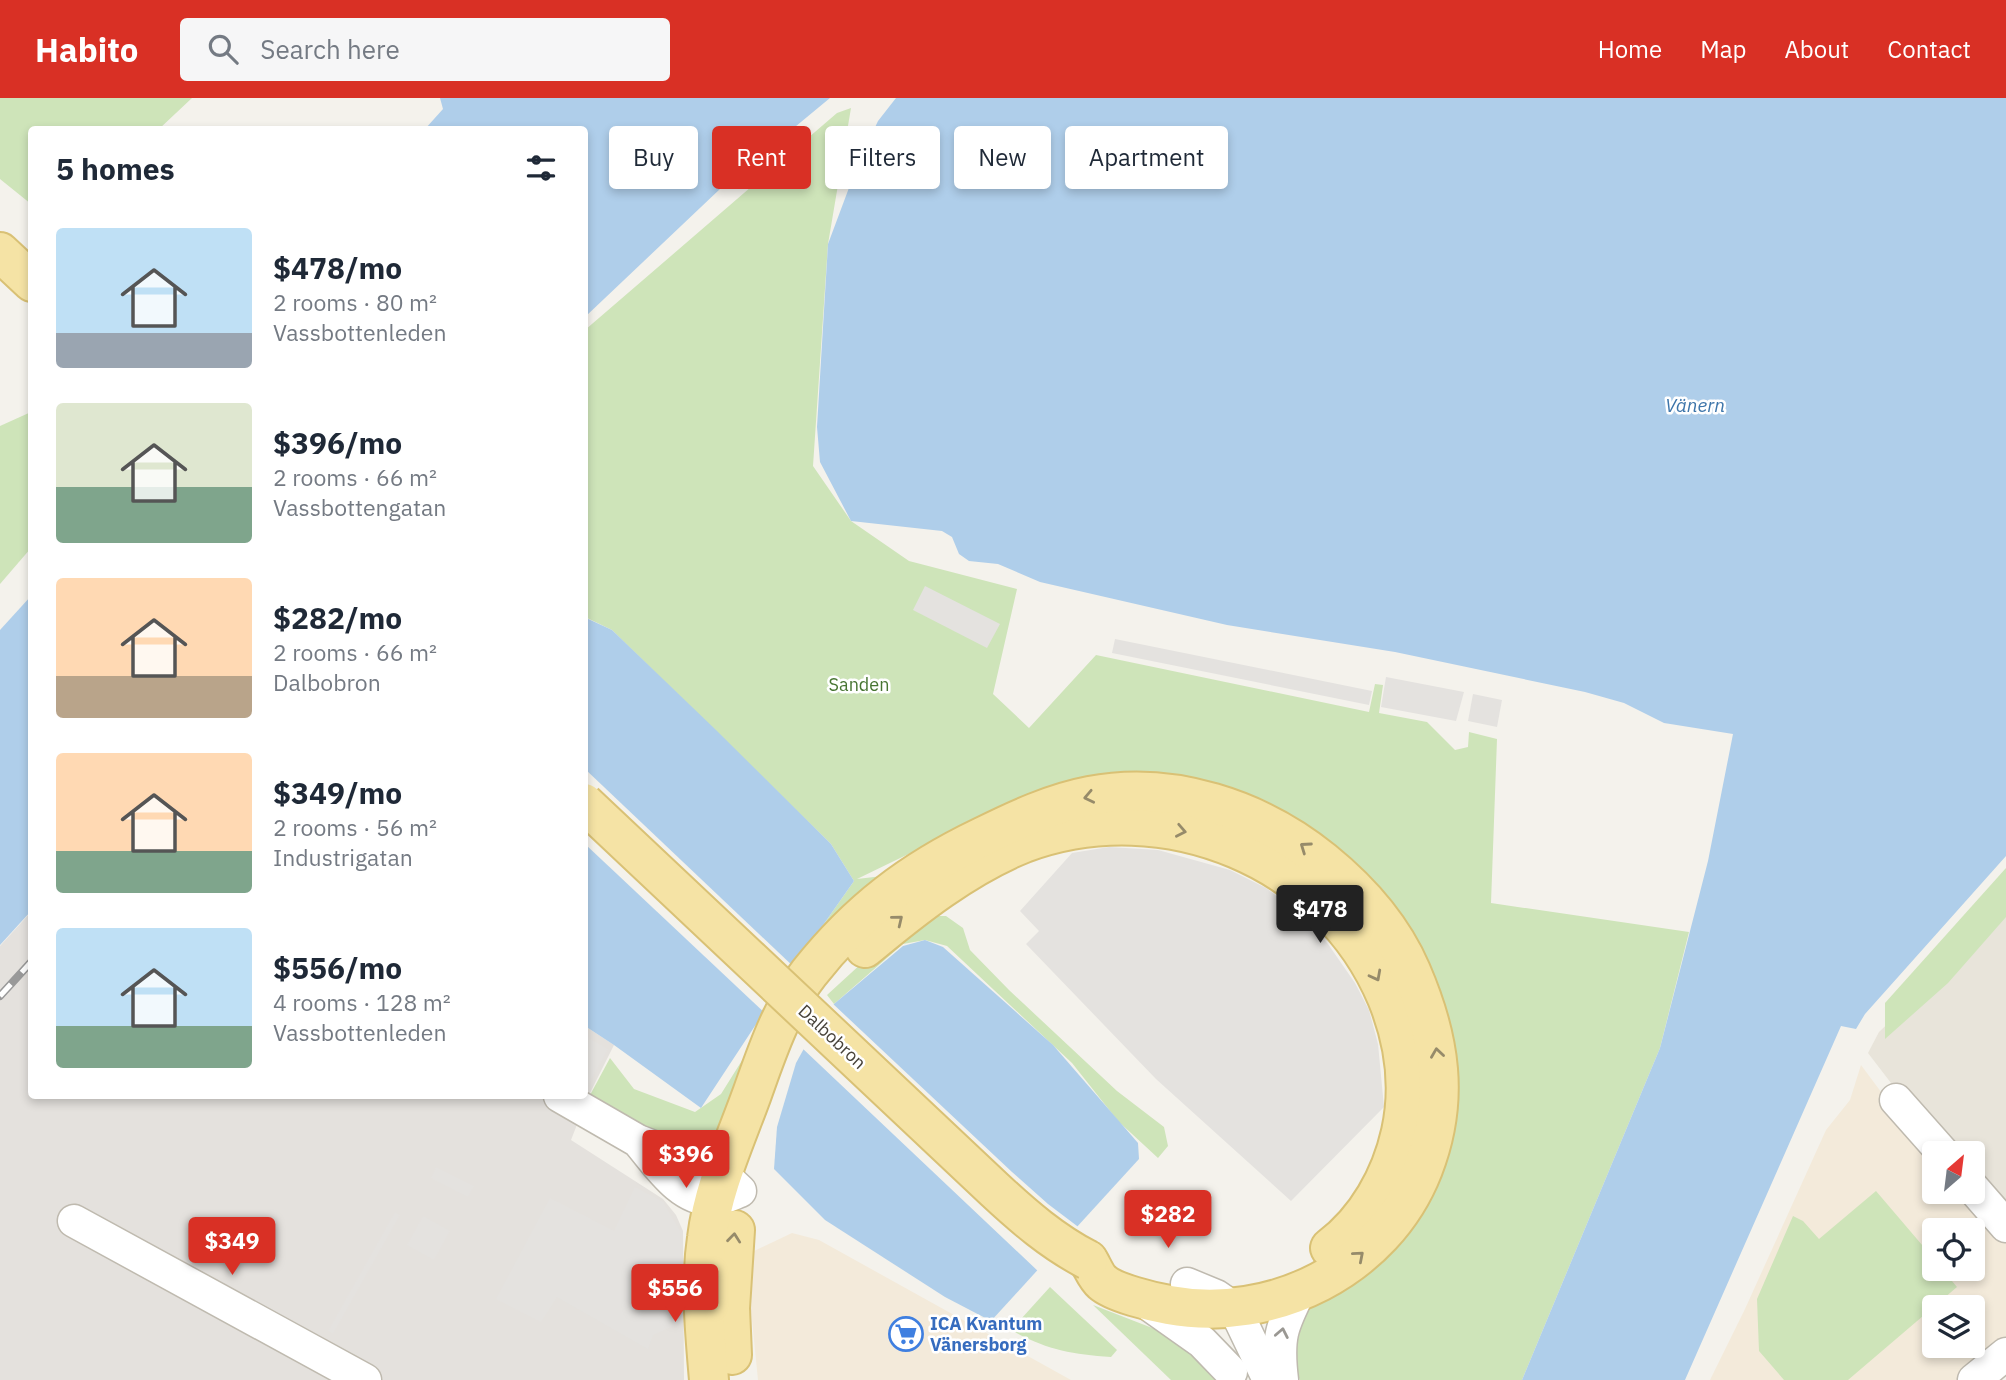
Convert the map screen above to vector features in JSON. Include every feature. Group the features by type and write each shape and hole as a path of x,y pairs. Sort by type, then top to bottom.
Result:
{"main road":[{"path":"0,252 28,278"},
{"path":"709,1380 703,1303 707,1238 726,1188 772,1039 789,1004 808,975 860,917 892,890 915,872 976,839 1031,815 1084,797 1143,792 1191,798 1243,813 1288,835 1358,891 1384,924 1405,958 1433,1031 1439,1099 1431,1143 1415,1187 1405,1205 1373,1244 1351,1264 1327,1279 1259,1305 1209,1285 1187,1284 1149,1276 1114,1263 1088,1260"},
{"name":"Dalbobron","path":"588,807 995,1190 1032,1223 1088,1260"},
{"path":"734,1380 730,1308 733,1240 726,1188 754,1135 785,1044 824,986 846,963 906,914 953,881 1024,844 1089,828 1124,825 1160,827 1198,834 1229,844 1290,876 1343,925 1364,954 1390,1006 1404,1051 1405,1105 1398,1144 1387,1174 1364,1216 1334,1245 1313,1260 1209,1310 1143,1300 1102,1283 1088,1260"}],"street":[{"path":"565,1099 726,1188"},
{"path":"1896,1100 1932,1141"},
{"path":"1985,1202 2006,1226"},
{"path":"74,1221 365,1380"},
{"path":"1282,1380 1279,1360 1281,1332 1300,1290"},
{"path":"1233,1376 1223,1350 1224,1334 1242,1296"},
{"path":"1242,1296 1269,1380"},
{"path":"1143,1300 1202,1342 1233,1376"},
{"path":"1974,1380 2006,1354"}],"shaded area":[{"path":"925,586 1000,624 987,648 913,610"},
{"path":"1115,639 1372,691 1369,705 1112,653"},
{"path":"1386,677 1464,692 1456,721 1381,707"},
{"path":"1473,694 1502,700 1497,727 1468,721"},
{"path":"1109,847 1158,850 1230,870 1266,888 1298,912 1328,944 1355,983 1369,1010 1378,1044 1384,1107 1291,1201 1156,1079 1026,944 1039,931 1020,911 1072,853"},
{"path":"2006,907 2006,1217 1985,1192 1985,1141 1941,1141 1901,1096 1868,1053 1879,1032 1992,925"},
{"path":"28,915 28,1099 587,1099 571,1140 663,1199 676,1215 683,1231 684,1380 0,1380 0,946"},
{"path":"588,1028 614,1045 588,1097"},
{"path":"588,1038 608,1049 588,1086"},
{"path":"1861,1065 1893,1108 1923,1141 1922,1204 1977,1204 2006,1237 2006,1340 1985,1358 1985,1295 1922,1295 1922,1358 1984,1358 1958,1380 1710,1380 1826,1130 1850,1100"},
{"path":"436,1167 474,1186 468,1197 431,1178"},
{"path":"635,1187 663,1202 680,1231 680,1323 653,1335 648,1349 557,1297 541,1322 496,1299 550,1198 614,1231"},
{"path":"395,1212 400,1215 333,1334 328,1331"},
{"path":"423,1216 450,1231 434,1260 407,1245"},
{"path":"792,1233 819,1240 1071,1380 758,1380 751,1310 754,1251"}],"green space":[{"path":"0,98 192,98 162,126 28,126 28,202 0,179"},
{"name":"Sanden","path":"851,108 848,126 825,126 825,189 837,189 828,244 813,466 851,521 909,561 1017,589 993,694 1029,728 1096,655 1369,712 1375,684 1383,685 1379,713 1427,722 1455,750 1468,747 1469,732 1497,739 1491,903 1689,932 1660,1048 1522,1380 1300,1380 1292,1364 1300,1314 1339,1288 1417,1215 1345,858 962,828 857,879 891,875 795,965 854,881 831,844 612,630 588,618 588,327 749,189 811,189 811,135 837,113"},
{"path":"28,413 28,551 0,584 0,426"},
{"path":"2006,868 2006,917 1948,983 1885,1039 1885,1003"},
{"path":"929,916 946,916 963,928 970,950 1009,990 1117,1091 1164,1127 1168,1146 1158,1158 1118,1121 1072,1063 947,946 925,940 903,944 834,1004 827,995 863,962"},
{"path":"766,1022 717,1140 691,1151 637,1128 589,1097 610,1058 634,1089 695,1112 721,1094"},
{"path":"1876,1191 1922,1245 1922,1281 1952,1281 1957,1287 1948,1295 1922,1295 1922,1317 1848,1380 1784,1380 1759,1351 1757,1299 1793,1216 1803,1221 1819,1239"},
{"path":"1050,1287 1117,1350 1111,1357 1060,1350 1011,1330"},
{"path":"1093,1305 1160,1331 1193,1351 1220,1380 1171,1380"}],"water":[{"path":"440,98 830,98 796,126 712,126 712,189 720,189 588,314 588,126 428,126 443,109"},
{"name":"Vänern","path":"896,98 2006,98 2006,856 1865,1014 1856,1029 1841,1026 1685,1380 1522,1380 1660,1048 1708,861 1733,734 1664,723 1624,703 1585,692 1395,652 1227,625 1040,582 998,564 969,561 959,554 952,537 942,531 851,521 820,462 817,427 828,244 849,189 940,189 940,126 876,126"},
{"path":"28,599 28,914 0,945 0,630"},
{"path":"588,619 612,630 716,730 831,844 854,881 701,1108 588,1028"},
{"path":"925,940 943,947 1053,1045 1138,1143 1139,1159 991,1321 945,1297 825,1220 774,1169 777,1127 796,1063 817,1025 834,1004 903,946"}],"pier":[{"path":"588,772 796,969 767,1015 588,847"},
{"path":"831,1002 1012,1172 1081,1229 1040,1273 801,1047"}],"railway":[{"path":"0,996 28,965"}],"place":[{"name":"ICA Kvantum Vänersborg","path":"906,1334"}]}
